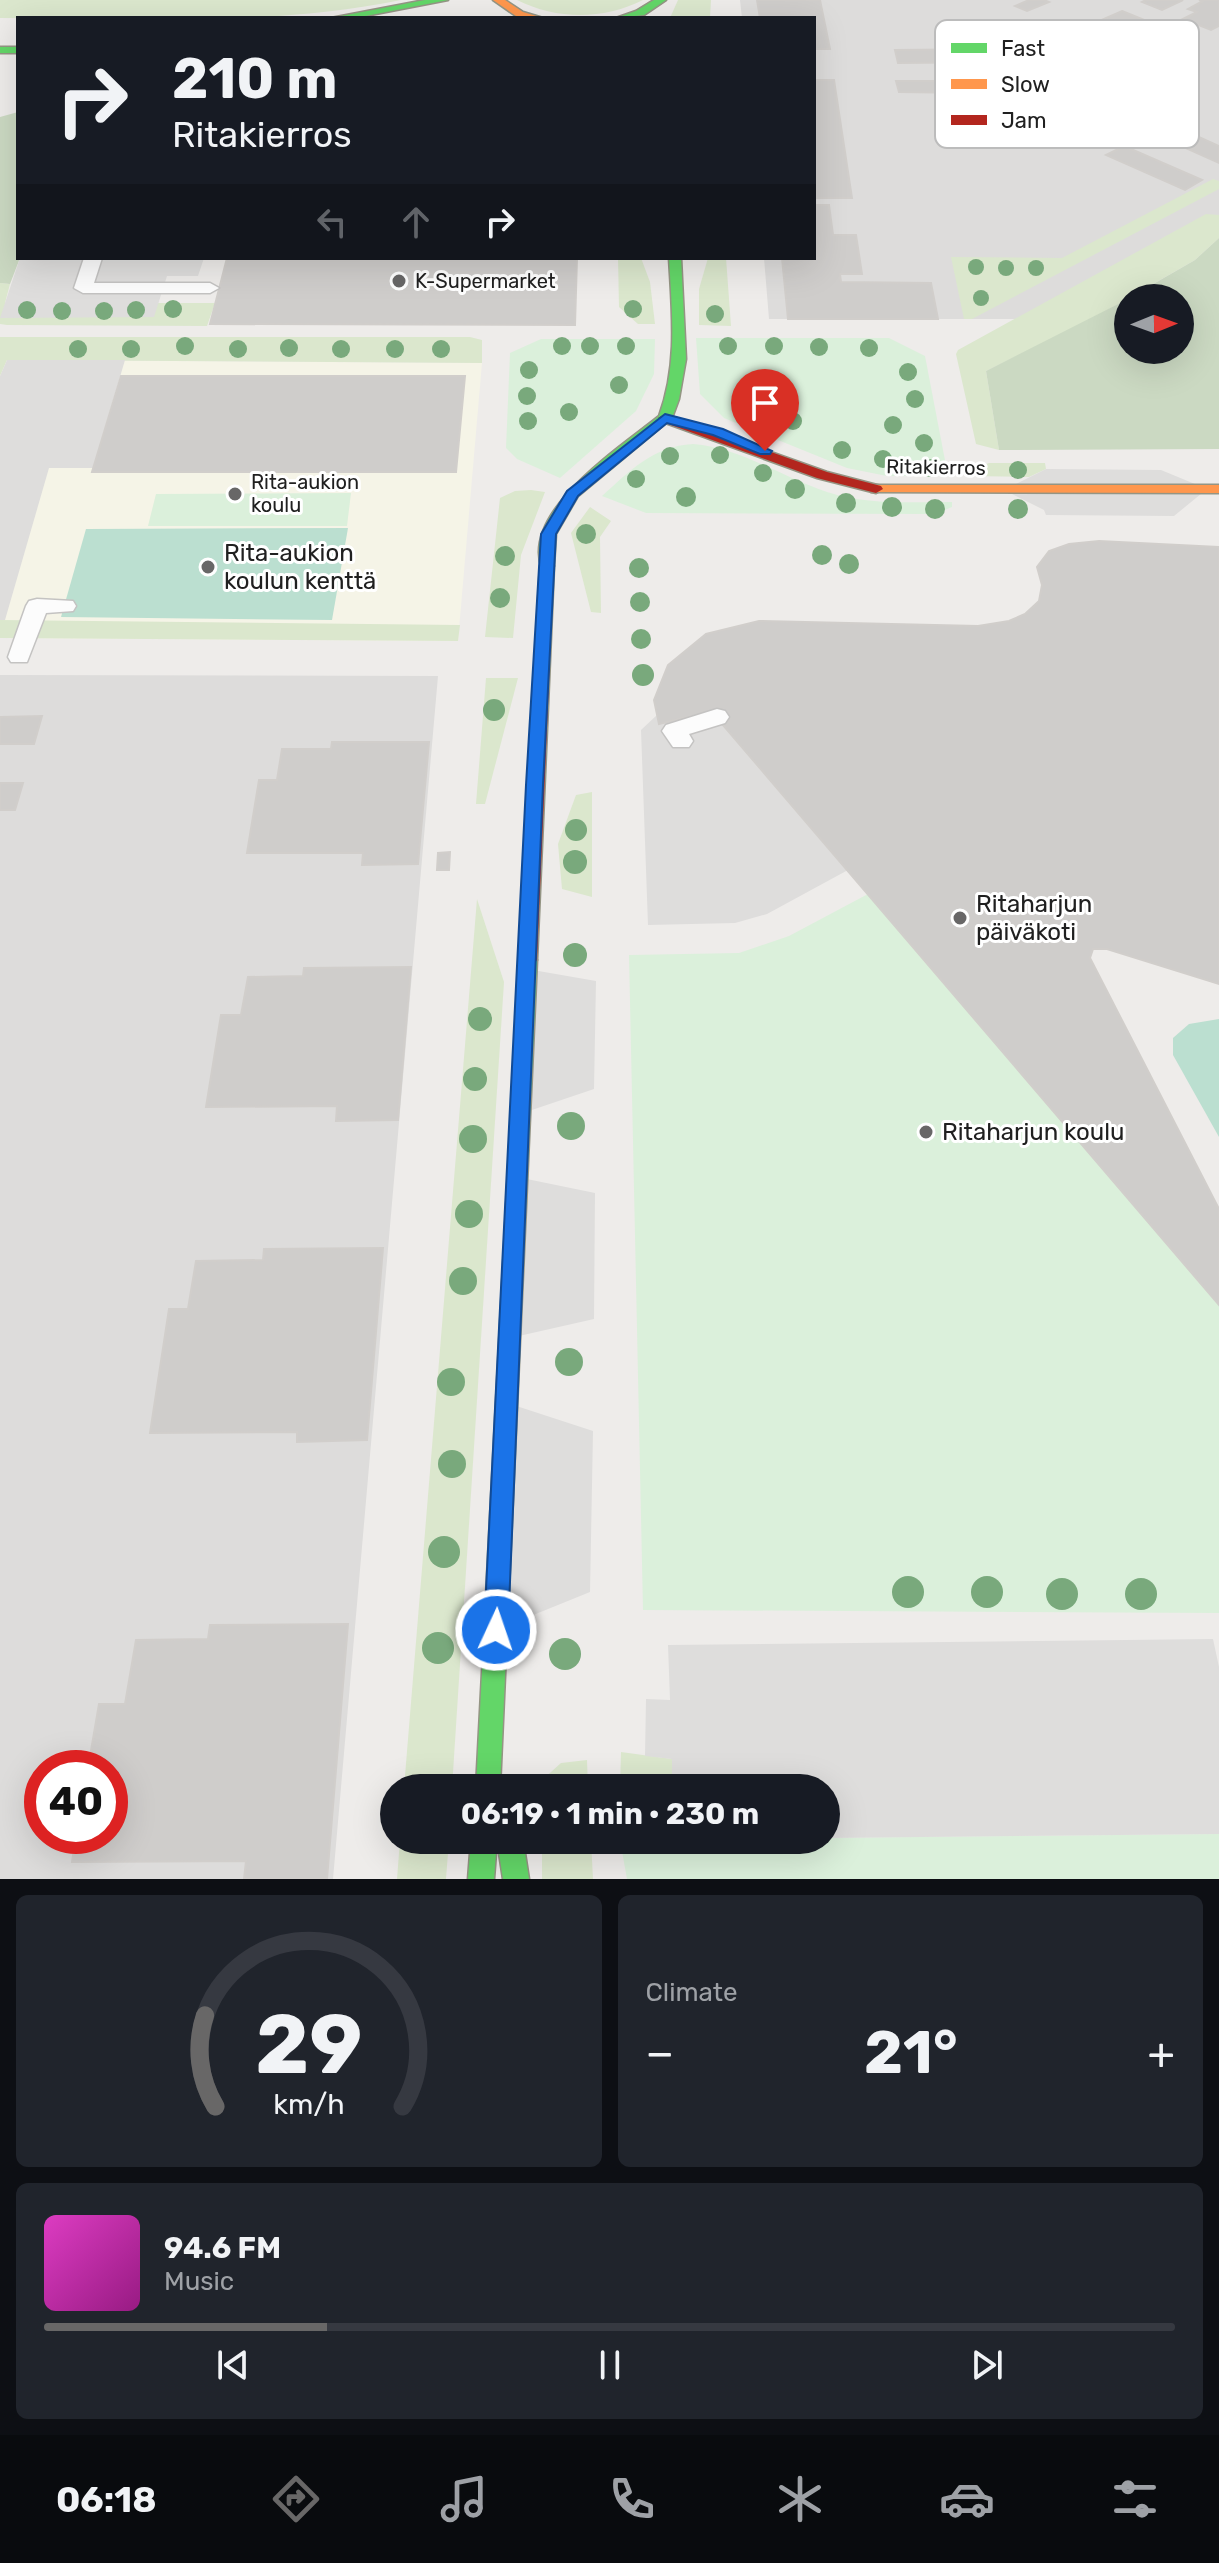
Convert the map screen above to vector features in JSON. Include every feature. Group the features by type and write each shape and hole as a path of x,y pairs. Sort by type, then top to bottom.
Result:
{"street":[{"path":"348,16 443,0"},
{"path":"629,16 658,7"},
{"path":"495,8 529,16"},
{"path":"489,1774 534,785 549,534 572,494 665,418 674,403 677,383 675,260"},
{"name":"Ritakierros","path":"665,418 718,432 837,480 874,489 1219,489"},
{"path":"492,1730 499,1774"},
{"path":"481,1879 483,1854"},
{"path":"512,1854 516,1879"}],"lane":[{"path":"92,260 83,288 210,288"},
{"path":"19,657 37,606 65,606"},
{"path":"681,741 674,731 717,717"}],"shaded area":[{"path":"740,0 1219,0 1219,238 1147,284 1114,284 1114,305 1092,319 769,319 764,260 816,260 816,16 742,16"},
{"path":"19,260 203,260 198,276 167,276 154,317 0,318"},
{"name":"Rita-aukion koulu","path":"0,360 482,363 458,641 0,638"},
{"path":"7,360 125,360 93,468 49,468 5,620 0,620 0,376"},
{"path":"1046,469 1161,470 1207,489 1174,516 1046,515 1044,510 1004,490"},
{"path":"0,675 438,676 333,1879 0,1879"},
{"path":"711,711 848,870 767,914 735,923 648,925 641,730 657,715 660,724"},
{"path":"527,969 596,981 594,1089 520,1114"},
{"path":"517,1177 595,1193 594,1319 510,1338"},
{"path":"507,1403 593,1431 590,1592 496,1630"},
{"path":"1213,1639 1219,1667 1219,1834 840,1838 840,1774 672,1774 672,1759 645,1756 646,1699 670,1700 668,1645"}],"green space":[{"path":"0,0 401,0 352,9 277,16 0,18"},
{"path":"517,0 643,0 612,11 580,15 548,11"},
{"path":"678,0 711,0 710,16 671,16"},
{"path":"16,113 16,260 19,260 10,284 0,283 0,117"},
{"path":"1213,179 1219,181 1219,189 972,319 964,319 951,257 1062,258"},
{"path":"1206,214 1219,215 1219,238 1195,260 1153,284 1114,284 1114,306 986,371 999,450 976,444 956,354 958,350"},
{"path":"1219,238 1219,449 999,450 986,371 1114,306 1114,364 1194,364 1194,284 1153,284 1195,260"},
{"path":"618,260 642,260 650,282 655,324 638,324 619,307"},
{"path":"707,260 726,260 731,326 699,325 699,289"},
{"path":"0,283 10,284 5,303 215,303 207,326 7,325 0,324"},
{"path":"0,337 470,337 482,340 482,363 7,360 0,376"},
{"path":"696,338 889,338 925,356 948,476 887,476 847,468 724,418 700,394"},
{"path":"541,339 655,339 654,374 636,411 560,478 517,459 506,448 510,353"},
{"path":"693,444 728,451 810,486 842,496 889,502 952,502 952,507 935,514 646,513 602,496 643,461 666,449"},
{"path":"989,463 1045,463 1046,469 1029,477 970,476 973,469"},
{"path":"515,491 545,492 521,555 513,638 485,637 500,498"},
{"path":"351,493 347,526 148,526 156,494"},
{"path":"590,507 611,521 600,537 601,613 591,612 571,533"},
{"name":"Rita-aukion koulun kenttä","path":"348,528 332,620 61,617 86,529"},
{"path":"0,620 460,625 458,641 0,638"},
{"path":"486,678 518,678 485,804 476,804"},
{"path":"592,792 592,897 562,889 558,844 576,795"},
{"path":"868,894 1219,1305 1219,1613 643,1610 629,955 739,953 789,936"},
{"path":"477,899 504,982 453,1774 405,1774"},
{"path":"1219,1019 1219,1137 1173,1055 1173,1038 1189,1024"},
{"path":"621,1752 672,1759 672,1774 620,1774"},
{"path":"587,1760 588,1774 549,1774 561,1763"},
{"path":"1219,1834 1219,1879 627,1879 623,1854 840,1854 840,1838"},
{"path":"399,1854 448,1854 446,1879 397,1879"},
{"path":"542,1854 592,1854 593,1879 542,1879"}],"building":[{"path":"757,0 820,0 830,49 816,49 816,16 760,16"},
{"path":"1029,0 1049,2 1027,11 1015,6"},
{"path":"1183,0 1162,10 1142,2"},
{"path":"1199,0 1219,0 1219,26 1211,30 1199,25 1199,20 1183,19 1197,12 1188,9 1203,1"},
{"path":"1122,11 1142,19 1140,20 1101,20"},
{"path":"895,50 935,50 935,63 898,63"},
{"path":"816,80 834,80 852,198 816,198"},
{"path":"896,81 935,81 935,92 899,92"},
{"path":"1199,137 1219,146 1219,163 1186,148 1199,148"},
{"path":"1120,148 1129,148 1202,180 1185,190 1106,155"},
{"path":"816,205 829,205 833,235 856,235 862,274 840,274 841,282 931,283 938,319 788,319 782,260 816,260"},
{"name":"K-Supermarket","path":"226,260 577,260 575,325 210,324"},
{"name":"Rita-aukion koulu","path":"121,376 465,376 456,472 92,472"},
{"path":"1099,541 1219,547 1219,984 1107,949 1093,949 1090,958 1219,1209 1219,1305 711,711 659,724 654,700 668,665 706,634 759,621 978,626 1009,621 1025,614 1039,601 1042,585 1037,567 1049,551 1069,544"},
{"path":"42,716 34,744 0,744 0,717"},
{"path":"332,742 429,742 418,864 362,865 363,853 247,853 259,780 277,780 282,749 331,749"},
{"path":"0,783 23,783 15,810 0,810"},
{"path":"450,852 449,870 437,870 438,853"},
{"path":"411,967 398,1120 336,1121 337,1106 206,1107 221,1015 241,1015 248,977 303,976 304,968"},
{"path":"383,1248 367,1440 297,1442 297,1432 150,1433 169,1309 188,1309 196,1261 263,1260 264,1249"},
{"path":"348,1624 327,1879 244,1879 246,1861 72,1862 73,1854 128,1854 128,1750 91,1750 99,1704 125,1704 136,1640 208,1639 210,1625"}],"traffic: fast":[{"path":"348,16 443,0"},
{"path":"629,16 661,0"},
{"path":"0,50 16,50"},
{"path":"547,566 549,534 572,494 665,418 677,379 679,359 675,260"},
{"path":"489,1774 528,960"},
{"path":"481,1879 483,1854"},
{"path":"512,1854 516,1879"}],"traffic: slow":[{"path":"498,0 529,16"},
{"path":"876,489 1219,489"}],"traffic: jam":[{"path":"665,418 822,475 876,489"},
{"path":"528,960 547,566"}],"place":[{"name":"K-Supermarket","path":"399,281"},
{"name":"Rita-aukion koulu","path":"235,494"},
{"name":"Rita-aukion koulun kenttä","path":"208,567"},
{"name":"Ritaharjun päiväkoti","path":"960,918"},
{"name":"Ritaharjun koulu","path":"926,1132"}],"route":[{"path":"496,1630 534,785 549,534 572,494 665,418 694,424 765,451"}]}
